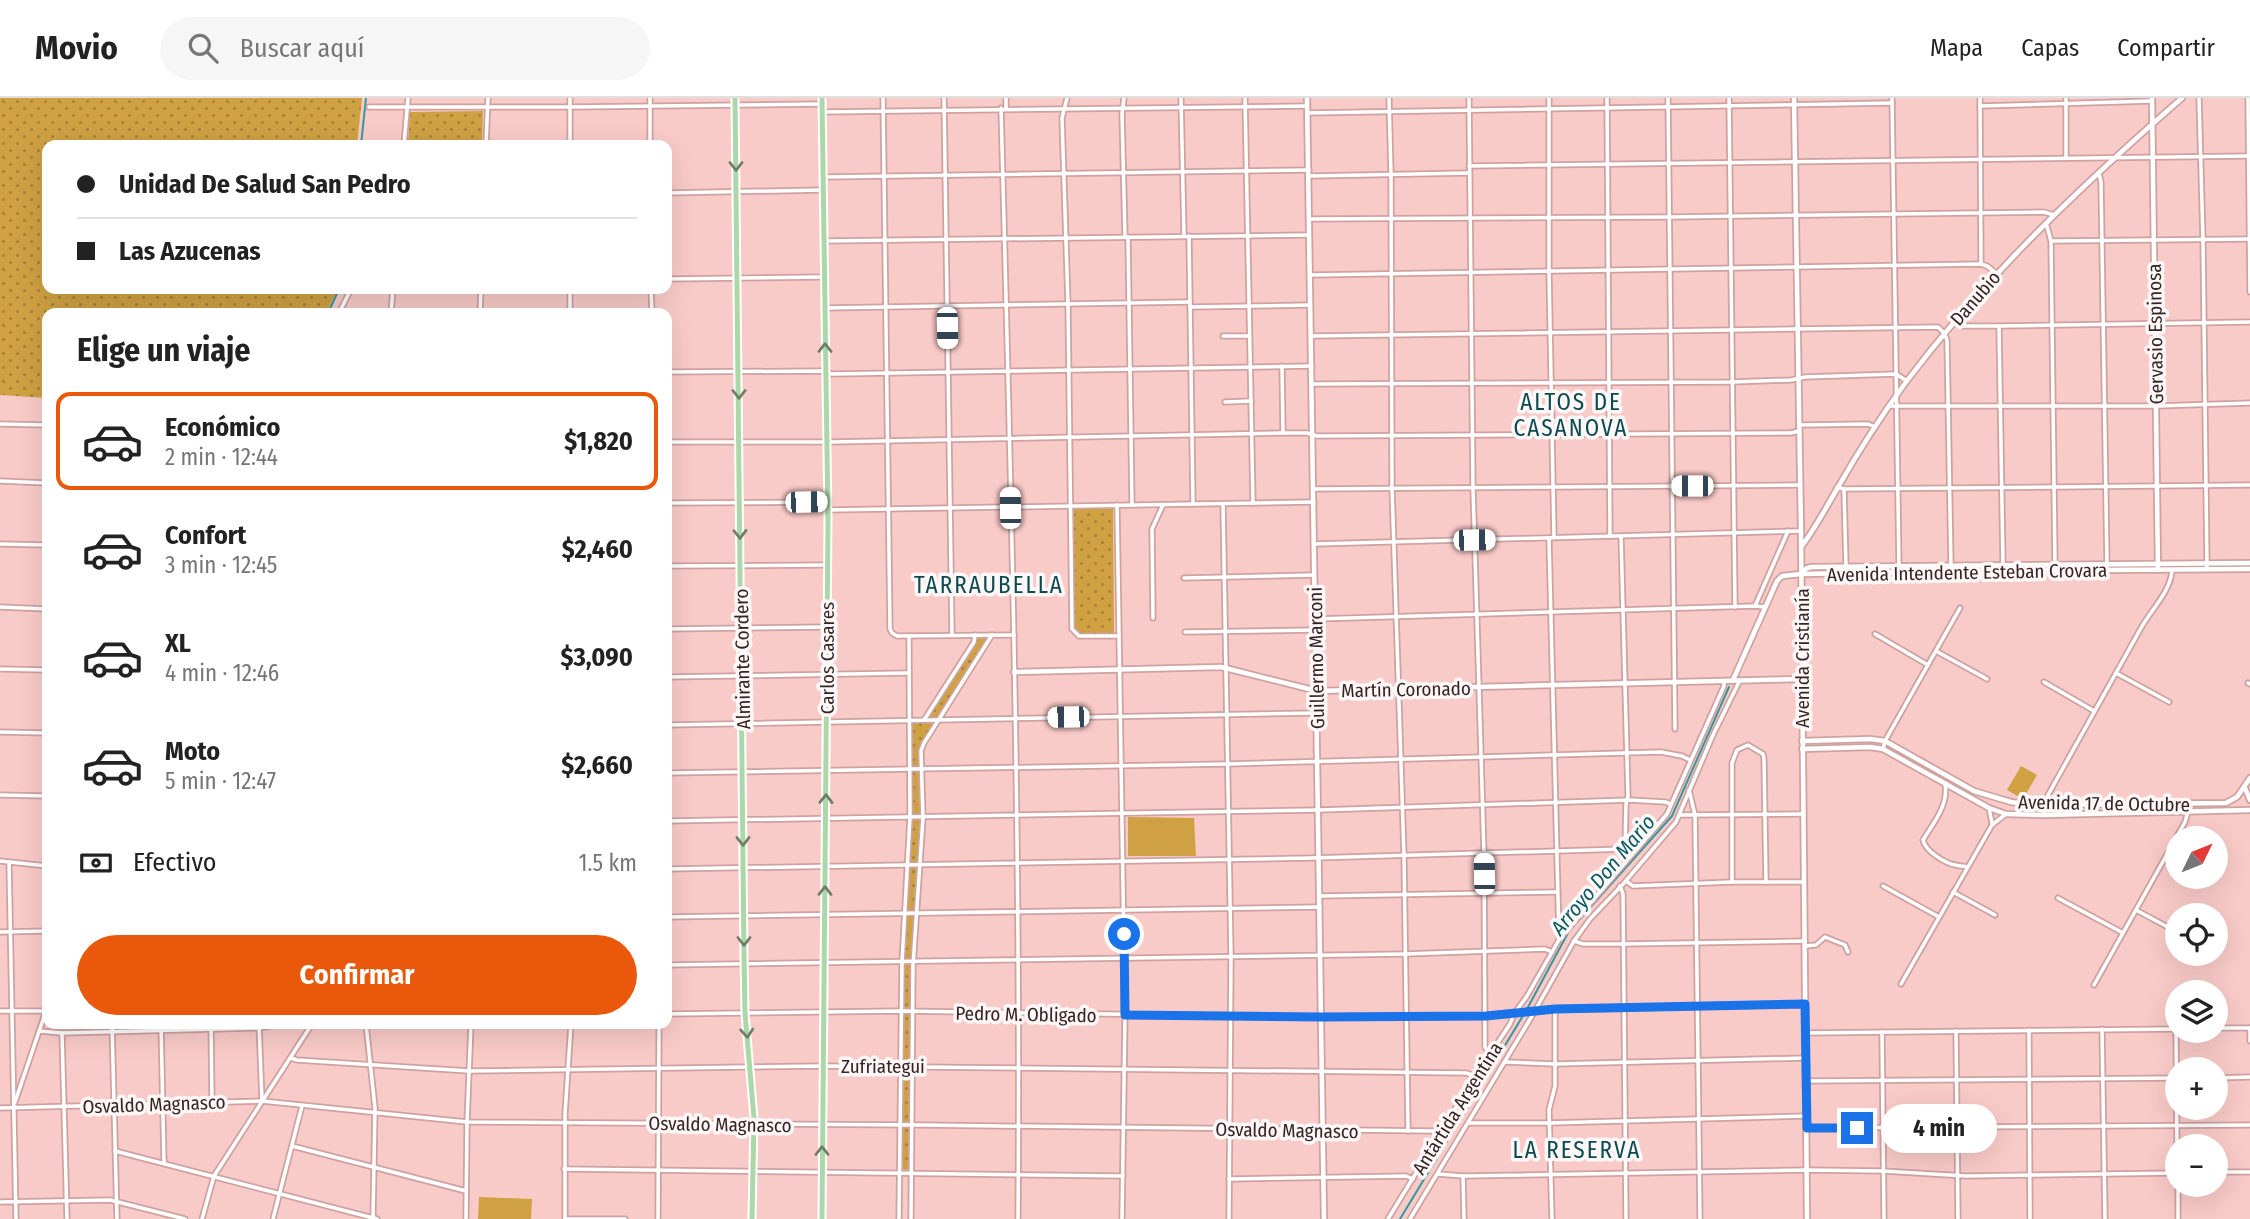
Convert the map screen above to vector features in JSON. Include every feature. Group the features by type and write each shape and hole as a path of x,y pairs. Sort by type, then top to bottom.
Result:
{"main road":[{"name":"Almirante Cordero","path":"735,101 744,965 754,1124 752,1219"},
{"name":"Carlos Casares","path":"822,101 828,502 822,1219"}],"street":[{"path":"404,140 408,98"},
{"path":"486,140 488,98"},
{"path":"570,98 570,140"},
{"path":"650,98 650,140"},
{"path":"883,98 890,629 894,635 909,636 1014,635"},
{"path":"944,98 952,635"},
{"path":"1006,98 1003,108 1002,173 1014,635 1019,1014 1018,1219"},
{"path":"1067,98 1062,118 1062,173 1068,304 1072,629 1079,636 1118,636"},
{"path":"1124,98 1123,172 1129,303 1132,505"},
{"path":"1181,98 1182,172 1190,305 1193,504"},
{"path":"1245,98 1253,503"},
{"name":"Guillermo Marconi","path":"1307,98 1324,1219"},
{"path":"1389,98 1392,488 1405,895 1408,1131"},
{"path":"1469,98 1471,383 1485,894 1485,1046 1490,1055"},
{"path":"1549,98 1553,487 1551,612 1559,939"},
{"path":"1607,98 1611,536"},
{"path":"1668,98 1675,729"},
{"path":"1729,98 1735,607"},
{"name":"Avenida Cristianía","path":"1794,98 1807,1219"},
{"path":"1980,98 1981,264"},
{"name":"Danubio","path":"1801,548 1875,427 1944,333 1996,273 2045,223 2182,98"},
{"path":"2199,98 2207,567"},
{"path":"2248,98 2250,292"},
{"path":"1980,106 2066,100 2152,99"},
{"name":"Gervasio Espinosa","path":"2152,99 2158,567"},
{"path":"1307,113 1668,108 1892,100 1899,569"},
{"path":"2066,100 2066,158"},
{"path":"369,107 649,106 735,101 822,101"},
{"path":"822,112 1307,106"},
{"path":"1469,166 2249,156"},
{"path":"822,177 1123,172 1469,173"},
{"path":"2099,173 2107,567"},
{"path":"672,193 822,190"},
{"path":"1309,219 1981,212 2047,212 2054,215"},
{"path":"2045,223 2049,228 2051,241 2055,568"},
{"path":"823,241 1310,235"},
{"path":"2051,241 2250,239"},
{"path":"1311,275 1981,264 1996,273"},
{"path":"672,279 824,277"},
{"path":"825,308 1129,303 1311,305"},
{"path":"1954,323 1962,326 2000,326 2250,322"},
{"path":"1312,336 1934,326 1941,329 1947,341 1951,568"},
{"path":"2000,326 2003,568"},
{"path":"1223,336 1249,336"},
{"path":"1282,366 1283,433"},
{"path":"672,372 947,373 1312,366"},
{"path":"1313,384 1732,382 1896,374 1907,381"},
{"path":"1224,402 1251,401"},
{"path":"1889,407 2250,403"},
{"path":"0,424 42,425"},
{"path":"672,442 948,440 1283,433 1392,436 1791,433 1799,428 1868,424 1875,427"},
{"path":"0,481 42,483"},
{"path":"1314,489 1799,485"},
{"path":"1838,488 2250,485"},
{"path":"1844,489 1846,567"},
{"path":"672,503 828,502"},
{"path":"828,510 1314,502"},
{"path":"1223,504 1231,956 1229,1219"},
{"path":"1117,505 1125,1015 1122,1219"},
{"path":"1153,618 1152,529 1163,505"},
{"path":"1755,606 1788,531"},
{"path":"1314,544 1788,531 1811,534"},
{"path":"1620,536 1627,800 1625,849"},
{"path":"0,544 42,545"},
{"name":"Avenida Intendente Esteban Crovara","path":"2158,567 2172,570 2250,563"},
{"path":"672,566 827,565"},
{"name":"Avenida Intendente Esteban Crovara","path":"1801,574 1807,568 1899,569"},
{"name":"Avenida Intendente Esteban Crovara","path":"1801,574 1951,568 2250,569"},
{"path":"2044,815 2048,795 2150,612 2158,604 2172,576 2172,570"},
{"path":"1769,575 1779,578 1801,574"},
{"path":"1184,578 1314,575"},
{"path":"1733,680 1779,578"},
{"path":"0,607 42,609"},
{"path":"1315,618 1765,607"},
{"path":"1883,749 1960,608"},
{"path":"672,629 827,627"},
{"path":"1185,632 1315,630"},
{"path":"924,721 974,642 975,635"},
{"path":"911,1219 914,961 923,817 922,748 992,635"},
{"path":"1875,635 1928,665"},
{"path":"899,1219 901,962 910,817 909,636"},
{"path":"1936,651 1987,679"},
{"path":"0,668 42,670"},
{"name":"Martín Coronado","path":"1014,671 1225,668 1317,691 1801,679"},
{"path":"672,677 908,673"},
{"path":"2116,673 2169,702"},
{"name":"Antártida Argentina","path":"1410,1219 1574,941 1590,919 1673,827 1740,680"},
{"name":"Antártida Argentina","path":"1388,1219 1510,1024 1559,939 1661,822 1724,681"},
{"path":"2044,682 2094,711"},
{"path":"672,725 1317,713"},
{"path":"0,732 42,733"},
{"name":"Avenida 17 de Octubre","path":"1802,741 1885,741 1981,794 2011,802 2229,803 2245,787"},
{"path":"1732,882 1733,758 1740,747 1748,745 1763,754 1764,759 1766,882"},
{"name":"Avenida 17 de Octubre","path":"1802,749 1883,749 1977,802 2006,814 2250,810"},
{"path":"672,773 1228,764 1626,753 1666,753 1690,760"},
{"path":"2250,778 2245,787 2250,800"},
{"path":"1945,783 1946,802 1923,840 1924,845 1952,864 1967,867"},
{"path":"1689,790 1695,815 1700,1219"},
{"path":"0,794 42,796"},
{"path":"1977,802 1981,794"},
{"path":"672,821 1319,810 1627,800 1671,804"},
{"path":"2094,985 2189,813 2190,804"},
{"path":"1989,808 1992,825"},
{"path":"1680,815 1803,814"},
{"path":"1901,984 1992,825 2006,814"},
{"path":"672,869 1319,858 1625,849 1632,853"},
{"path":"0,861 42,865"},
{"path":"9,862 16,1219"},
{"path":"1626,881 1633,886 1804,882"},
{"path":"1620,886 1626,1219"},
{"path":"1882,886 1939,917"},
{"path":"1320,896 1558,892"},
{"path":"1954,892 1995,915"},
{"path":"2058,898 2123,933"},
{"path":"672,917 1320,907"},
{"path":"2136,910 2165,926"},
{"path":"0,932 42,931"},
{"path":"1574,941 1582,944 1816,945 1825,937 1845,945 1848,951"},
{"path":"1570,951 1582,944"},
{"path":"672,965 1405,954 1545,949 1552,952"},
{"name":"Pedro M. Obligado","path":"672,1014 901,1011 1406,1017 1486,1016 1555,1009 1805,1004"},
{"path":"0,1011 42,1009"},
{"path":"1552,1219 1549,1123 1555,1086 1555,1009"},
{"path":"13,1108 42,1023"},
{"path":"2228,1028 2250,1028 2250,1041"},
{"path":"39,1031 62,1033 174,1029"},
{"path":"211,1029 212,1102"},
{"path":"259,1029 262,1101"},
{"path":"202,1219 214,1176 309,1029"},
{"path":"115,1152 374,1219 375,1114 366,1029"},
{"path":"466,1219 471,1029"},
{"path":"571,1029 565,1122 565,1219 625,1219"},
{"path":"658,1219 659,1029"},
{"path":"2102,1029 2105,1219"},
{"path":"1805,1033 2165,1029"},
{"path":"161,1030 164,1163"},
{"path":"2029,1030 2030,1219"},
{"path":"112,1031 117,1219"},
{"path":"1956,1031 1958,1219"},
{"path":"1882,1032 1884,1219"},
{"path":"62,1033 66,1219"},
{"name":"Zufriategui","path":"291,1058 469,1071 914,1066 1466,1073 1475,1076"},
{"path":"1505,1062 1806,1058"},
{"path":"2228,1078 2250,1077"},
{"path":"1806,1081 2165,1078"},
{"name":"Osvaldo Magnasco","path":"0,1108 262,1101 467,1122 1433,1131 1440,1134"},
{"path":"273,1219 302,1106"},
{"path":"1468,1123 1625,1122 1806,1116"},
{"path":"2176,1120 2176,1134"},
{"path":"1807,1128 2250,1125"},
{"path":"292,1146 467,1191"},
{"path":"565,1170 1123,1176"},
{"path":"1438,1174 1463,1176 1807,1170 1956,1175 2165,1173"},
{"path":"2228,1172 2250,1172"},
{"path":"1229,1179 1406,1176 1413,1179"},
{"path":"1463,1176 1464,1219"},
{"path":"2178,1197 2178,1219"},
{"path":"0,1202 117,1201 185,1219"}],"shaded area":[{"path":"0,98 362,98 358,140 42,140 42,294 336,294 328,308 42,308 42,398 0,395"},
{"path":"483,111 482,140 408,140 410,112"},
{"path":"1073,509 1113,509 1114,634 1086,634 1074,627"},
{"path":"975,635 990,635 919,751 921,817 911,963 912,1125 909,1169 905,1170 903,961 912,815 910,722 924,721 929,717 974,642"},
{"path":"2021,766 2037,775 2023,799 2007,790"},
{"path":"1128,817 1194,818 1196,856 1128,856"},
{"path":"479,1197 532,1199 531,1219 478,1219"}],"waterway":[{"path":"362,140 366,98"},
{"path":"330,308 337,294"},
{"name":"Arroyo Don Mario","path":"1527,1009 1569,931 1672,816 1729,687"},
{"name":"Arroyo Don Mario","path":"1400,1219 1524,1014"}],"district":[{"name":"ALTOS DE CASANOVA","path":"1571,415"},
{"name":"TARRAUBELLA","path":"989,585"},
{"name":"LA RESERVA","path":"1577,1150"}],"route":[{"path":"1124,934 1125,1015 1486,1016 1555,1009 1805,1004 1807,1128 1857,1128"}]}
